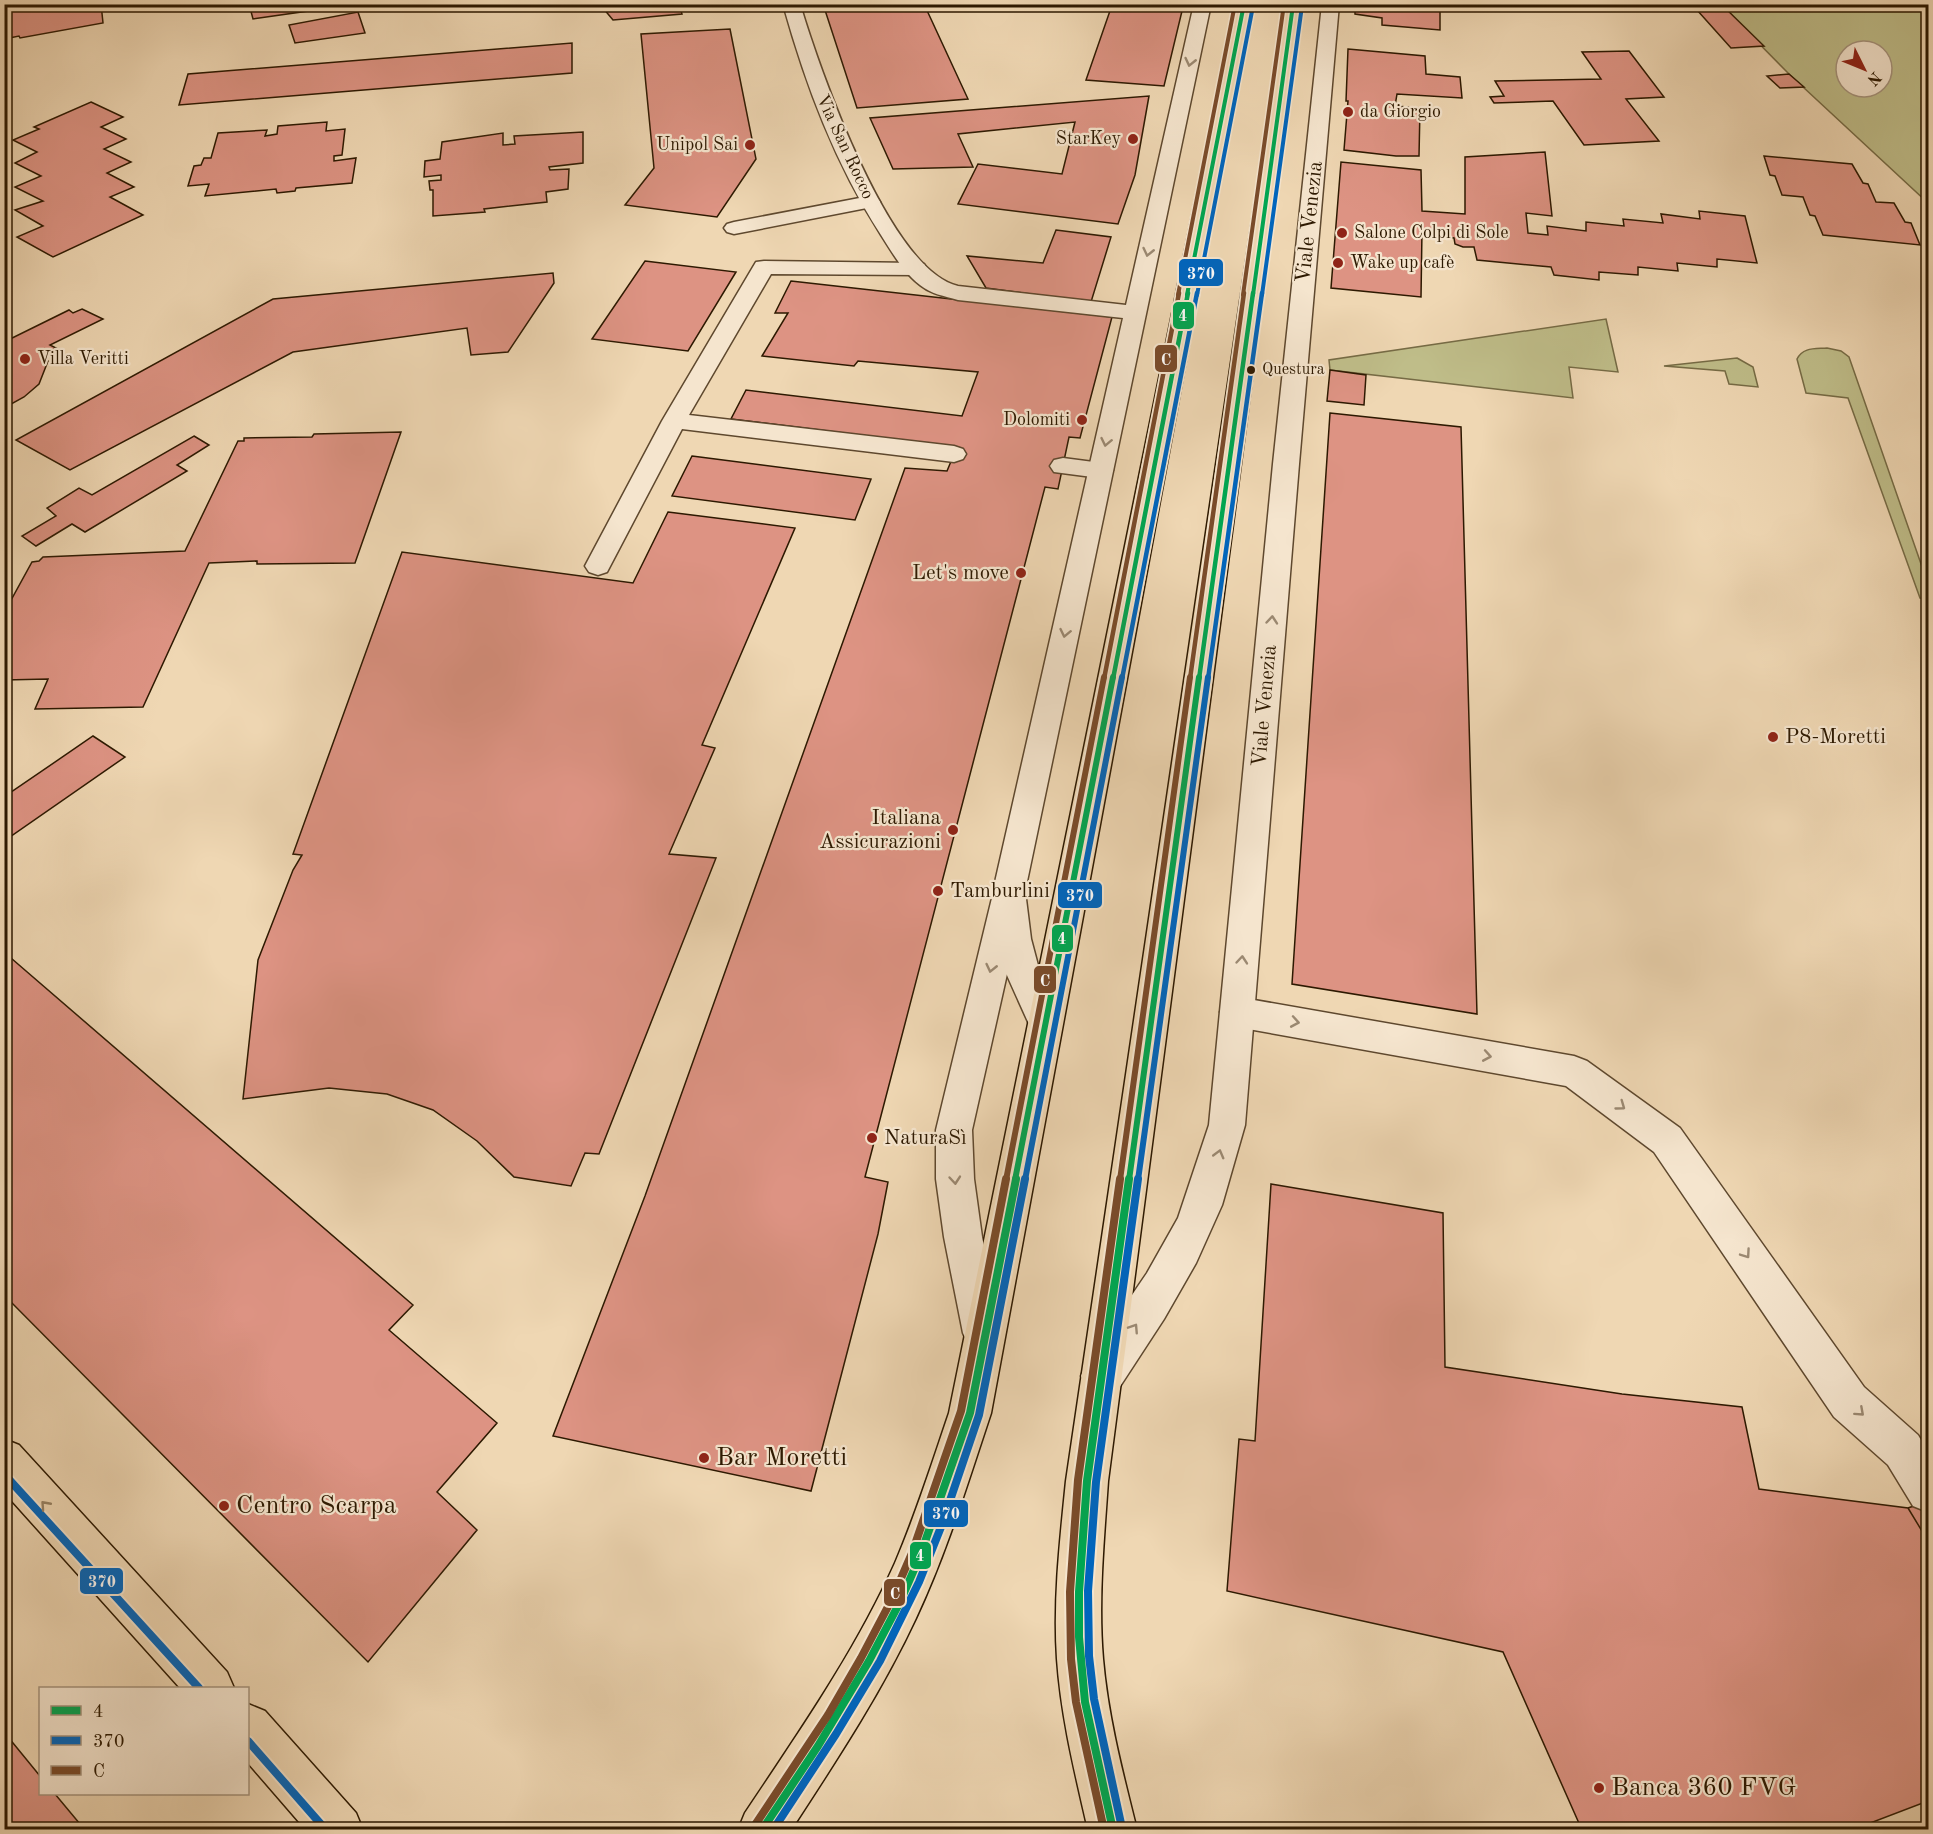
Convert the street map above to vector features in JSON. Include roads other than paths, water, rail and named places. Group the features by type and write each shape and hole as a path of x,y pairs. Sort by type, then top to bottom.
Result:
{"main road":[{"path":"762,1830 848,1696 900,1602 937,1510 970,1413 1244,4"},
{"name":"Viale Venezia","path":"1113,1830 1095,1750 1080,1660 1079,1573 1087,1481 1293,4"},
{"path":"4,1460 210,1687"},
{"path":"249,1729 339,1830"}],"street":[{"name":"Via San Rocco","path":"791,4 811,71 858,183 916,269 936,286 945,290 1134,313"},
{"path":"984,1339 963,1237 954,1179 954,1130 1009,891 1203,4"},
{"name":"Viale Venezia","path":"1102,1377 1156,1294 1192,1232 1212,1183 1227,1125 1286,464 1331,4"},
{"path":"734,228 870,202"},
{"path":"598,566 674,421 764,267 916,269"},
{"path":"674,421 954,454"},
{"path":"1063,466 1100,470"},
{"path":"1009,891 1014,939 1023,974 1046,1022"},
{"path":"1237,1012 1574,1072 1667,1140 1849,1402 1902,1450 1929,1491"}],"place":[{"name":"da Giorgio","path":"1348,112"},
{"name":"StarKey","path":"1133,139"},
{"name":"Unipol Sai","path":"750,145"},
{"name":"Salone Colpi di Sole","path":"1342,233"},
{"name":"Wake up cafè","path":"1338,263"},
{"name":"Villa Veritti","path":"25,359"},
{"name":"Questura","path":"1251,370"},
{"name":"Dolomiti","path":"1082,420"},
{"name":"Let's move","path":"1021,573"},
{"name":"P8-Moretti","path":"1773,737"},
{"name":"Italiana Assicurazioni","path":"953,830"},
{"name":"Tamburlini","path":"938,891"},
{"name":"NaturaSì","path":"872,1138"},
{"name":"Bar Moretti","path":"704,1458"},
{"name":"Centro Scarpa","path":"224,1506"},
{"name":"Banca 360 FVG","path":"1599,1788"}]}
